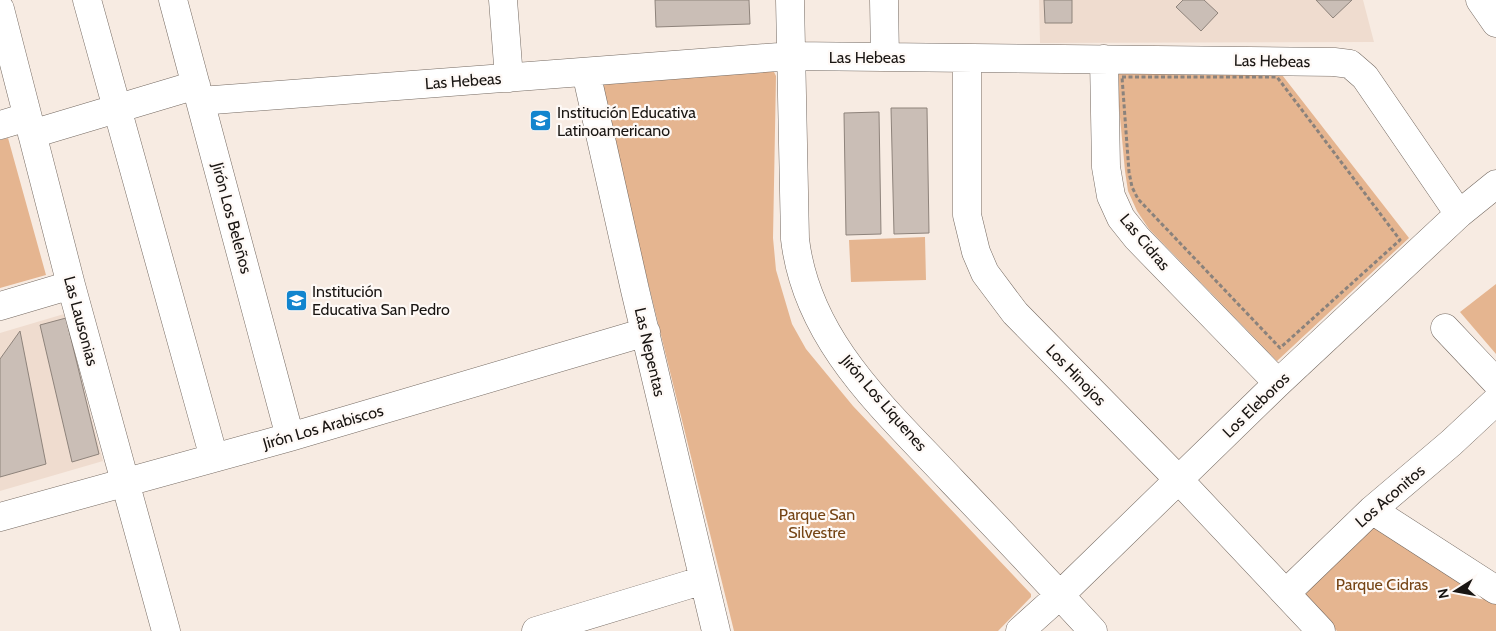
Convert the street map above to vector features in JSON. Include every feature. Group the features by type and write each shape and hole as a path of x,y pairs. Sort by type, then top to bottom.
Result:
{"street":[{"path":"87,0 214,458"},
{"name":"Jirón Los Beleños","path":"173,0 290,436"},
{"path":"503,0 509,78"},
{"name":"Jirón Los Líquenes","path":"790,0 795,239 801,271 815,312 827,335 871,394 1093,631"},
{"path":"884,0 885,56"},
{"path":"1480,0 1496,23"},
{"name":"Las Lausonias","path":"0,9 70,285 166,631"},
{"name":"Las Hebeas","path":"29,125 198,93 509,78 792,56 967,58 1113,68 1310,61 1350,64 1365,77 1460,214"},
{"name":"Los Hinojos","path":"967,58 967,215 976,252 985,273 1015,313 1179,480 1321,631"},
{"name":"Las Cidras","path":"1113,68 1106,167 1111,196 1122,218 1138,238 1278,383"},
{"name":"Las Nepentas","path":"586,72 716,631"},
{"path":"0,125 29,125"},
{"name":"Los Eleboros","path":"1020,631 1060,595 1278,383 1460,214 1496,184"},
{"path":"0,306 70,285"},
{"path":"1445,328 1496,382"},
{"name":"Jirón Los Arabiscos","path":"0,517 214,458 646,332"},
{"name":"Los Aconitos","path":"1286,593 1372,510 1451,443 1496,401"},
{"path":"1372,510 1496,590"},
{"path":"536,631 704,580"}],"path":[{"path":"1113,68 1277,77 1400,240 1280,348 1138,199 1132,187 1129,172 1113,68"}],"shaded area":[{"path":"1039,0 1363,0 1374,42 1040,43"},
{"path":"64,314 103,461 0,491 0,333"}],"green space":[{"name":"Parque San Silvestre","path":"772,68 776,76 773,238 776,270 792,324 806,349 853,406 1031,594 1031,597 998,631 734,631 600,88 603,81"},
{"path":"1279,71 1409,238 1277,361 1149,229 1137,211 1128,191 1116,74"},
{"path":"8,138 46,275 0,288 0,140"},
{"path":"925,237 926,280 851,282 849,240"},
{"path":"1496,284 1496,354 1460,312"},
{"name":"Parque Cidras","path":"1369,526 1383,526 1496,602 1496,631 1337,631 1303,597"}],"building":[{"path":"655,0 749,0 750,24 656,27"},
{"path":"1044,0 1072,0 1072,23 1045,23"},
{"path":"1183,0 1204,0 1218,13 1201,31 1176,7"},
{"path":"1316,0 1352,0 1333,18"},
{"path":"891,108 927,108 929,233 894,234"},
{"path":"879,112 881,234 846,235 844,113"},
{"path":"66,318 99,454 72,462 40,325"},
{"path":"20,331 46,464 0,477 0,359"}],"place":[{"name":"Institución Educativa Latinoamericano","path":"541,121"},
{"name":"Institución Educativa San Pedro","path":"296,300"}]}
